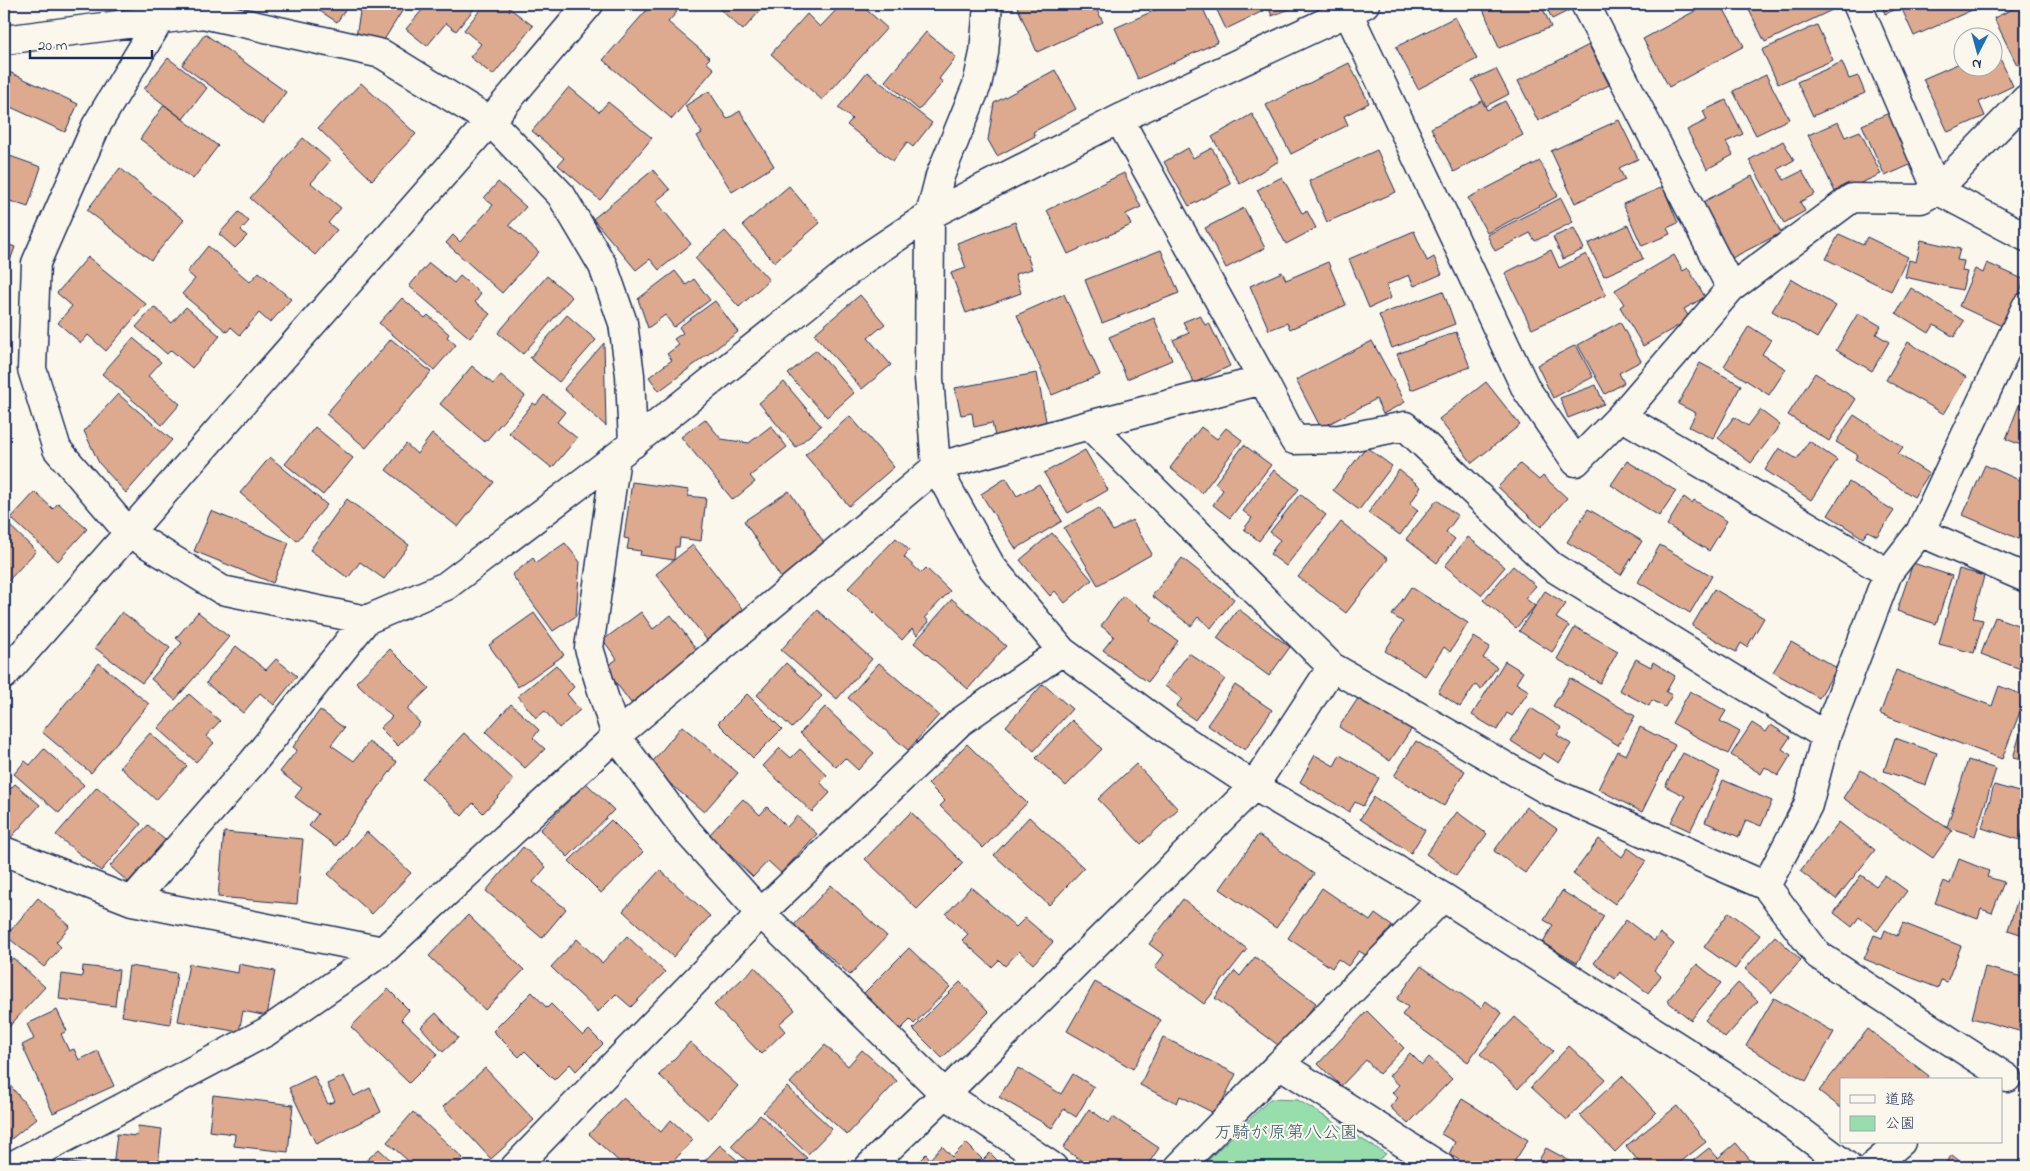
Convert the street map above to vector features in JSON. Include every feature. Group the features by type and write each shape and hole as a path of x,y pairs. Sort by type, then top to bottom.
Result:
{"street":[{"path":"4,675 490,121 589,4"},
{"path":"988,4 984,53 977,85 940,176 930,215 929,378 936,468 991,566 1062,651 1166,728 1254,786 1443,897 1747,1091 1848,1167"},
{"path":"1585,4 1731,288"},
{"path":"1857,4 1937,190 2026,237"},
{"path":"132,901 253,762 366,620 446,586 625,450 864,259 930,215 1119,119 1352,6 1526,389 1576,462 1622,416 1731,288 1852,198 1921,199 1937,190 2026,99"},
{"path":"165,12 96,126 36,263 32,369 57,448 128,532 222,590 366,620"},
{"path":"4,40 165,12 203,14 382,54 490,121 561,195 602,266 623,323 630,375 625,450 589,648 616,736 685,829 761,913 945,1094 1053,1167"},
{"path":"1119,119 1263,380 1294,440 1340,439 1405,426 1550,566 1826,736"},
{"path":"1766,886 1808,805 1826,736 1888,573 1920,532 2026,307"},
{"path":"10,1167 266,1032 383,951 616,736 936,468 1089,425 1263,380"},
{"path":"1622,416 1888,573"},
{"path":"1089,425 1332,667 1549,791 1766,886 1818,955 2012,1080"},
{"path":"1920,532 2026,578"},
{"path":"514,1167 761,913 960,722 1062,651"},
{"path":"869,1167 945,1094 1254,786 1332,667"},
{"path":"4,851 132,901 383,951"},
{"path":"1179,1167 1443,897"},
{"path":"1280,1065 1441,1167"},
{"path":"1872,1167 1899,1144"}],"green space":[{"name":"万騎が原第八公園","path":"1270,1099 1298,1100 1386,1154 1369,1167 1201,1167"}],"building":[{"path":"309,4 349,4 337,22"},
{"path":"353,4 399,4 404,8 382,43 356,37 360,12 351,6"},
{"path":"418,4 478,4 456,31 446,23 427,46 406,29 423,9"},
{"path":"485,4 504,4 533,26 493,75 470,57 481,44 464,30"},
{"path":"652,4 667,4 677,12 668,22 710,58 706,62 714,69 672,119 603,60"},
{"path":"714,4 766,4 743,30"},
{"path":"842,4 860,4 887,28 822,100 771,54 807,14 820,27"},
{"path":"1016,4 1094,4 1103,22 1037,52"},
{"path":"1169,4 1201,4 1218,42 1138,79 1115,28"},
{"path":"1214,4 1259,4 1263,11 1226,29"},
{"path":"1267,4 1302,4 1272,16"},
{"path":"1481,4 1541,4 1551,27 1499,48"},
{"path":"1545,4 1572,4 1574,8 1552,19"},
{"path":"1708,4 1721,4 1744,46 1669,87 1643,39"},
{"path":"1746,4 1829,4 1832,10 1765,42"},
{"path":"1881,4 1969,4 1972,10 1914,36 1901,7 1885,14"},
{"path":"2026,4 2026,60 2017,65 2002,34 2002,28 1999,28 1994,18"},
{"path":"1455,17 1477,59 1418,89 1396,47"},
{"path":"1817,25 1833,60 1778,84 1762,50"},
{"path":"926,32 956,57 939,79 943,82 919,110 885,81"},
{"path":"205,34 286,92 263,124 182,65"},
{"path":"1589,45 1609,85 1538,121 1518,81"},
{"path":"168,58 207,88 183,119 144,89"},
{"path":"1842,62 1849,79 1858,76 1865,93 1813,116 1797,82"},
{"path":"1349,63 1369,103 1344,116 1348,125 1291,154 1266,105"},
{"path":"2002,63 2013,86 1979,102 1985,116 1948,132 1923,79 1952,66 1952,78 2002,78"},
{"path":"1496,69 1509,94 1486,106 1472,80"},
{"path":"1055,70 1076,109 1033,132 1035,136 997,156 988,140 994,103"},
{"path":"7,71 78,104 65,132 4,104 4,78"},
{"path":"867,72 932,123 913,147 907,142 893,161 847,125 852,119 838,108"},
{"path":"1766,75 1789,119 1756,135 1733,91"},
{"path":"361,83 416,134 372,180 318,128"},
{"path":"569,87 599,112 608,102 652,138 600,200 558,165 564,158 532,131"},
{"path":"709,91 727,119 740,111 774,166 732,192 697,136 702,133 685,106"},
{"path":"1726,100 1743,134 1726,142 1733,155 1707,169 1687,130 1707,120 1703,111"},
{"path":"1482,101 1487,110 1505,101 1523,135 1454,172 1431,128"},
{"path":"164,105 218,146 193,179 140,139"},
{"path":"1889,113 1912,164 1885,176 1862,125"},
{"path":"1252,114 1279,161 1240,184 1212,137"},
{"path":"1619,120 1638,159 1619,168 1625,180 1575,203 1551,151"},
{"path":"1838,122 1845,137 1860,131 1881,174 1836,194 1808,135"},
{"path":"303,138 330,161 311,183 341,208 328,223 337,230 315,255 250,198"},
{"path":"1783,141 1794,160 1778,169 1784,180 1802,171 1815,194 1800,202 1805,211 1784,223 1749,160"},
{"path":"1188,148 1193,158 1212,148 1231,184 1189,206 1164,162"},
{"path":"1377,150 1396,192 1327,222 1309,181"},
{"path":"4,154 41,167 28,207 4,199"},
{"path":"1540,161 1558,196 1487,233 1468,198"},
{"path":"120,168 184,220 151,260 87,210"},
{"path":"653,170 670,190 656,201 691,244 659,270 650,259 636,270 593,219"},
{"path":"1124,173 1141,207 1126,214 1131,225 1068,254 1047,210"},
{"path":"1752,176 1781,233 1732,258 1703,202"},
{"path":"1282,177 1302,213 1307,211 1316,228 1286,244 1257,190"},
{"path":"498,182 526,207 509,225 539,252 502,293 446,243 453,235 460,242 493,205 484,198"},
{"path":"789,186 820,223 774,262 743,225"},
{"path":"1663,187 1678,223 1667,228 1670,234 1642,246 1623,204"},
{"path":"1561,198 1573,222 1535,241 1530,233 1495,251 1487,235"},
{"path":"1244,208 1265,248 1226,268 1205,228"},
{"path":"239,212 249,221 241,230 247,236 235,248 219,234"},
{"path":"1015,222 1032,269 1015,274 1021,293 966,313 951,273 966,268 957,243"},
{"path":"1628,225 1643,259 1604,276 1588,244"},
{"path":"1574,228 1584,249 1563,259 1553,237"},
{"path":"725,231 769,280 739,307 695,258"},
{"path":"1414,231 1427,261 1434,257 1442,274 1414,286 1409,275 1386,285 1391,298 1369,308 1349,259"},
{"path":"1839,234 1863,245 1867,237 1908,257 1891,291 1826,259"},
{"path":"1921,240 1960,249 1957,260 1964,261 1962,271 1967,272 1962,290 1905,277 1909,260 1916,262"},
{"path":"4,243 15,247 4,278"},
{"path":"208,246 250,282 259,272 291,299 270,323 259,313 240,335 231,327 227,332 182,294 195,279 187,272"},
{"path":"1161,250 1179,293 1102,323 1085,280"},
{"path":"1551,250 1559,268 1586,254 1606,295 1532,329 1505,273"},
{"path":"1674,255 1683,271 1688,268 1705,297 1684,309 1690,319 1643,346 1620,307 1624,304 1615,290"},
{"path":"88,257 146,304 106,351 88,335 81,343 58,323 72,306 57,293"},
{"path":"1328,262 1346,305 1290,329 1287,323 1269,330 1250,286 1282,272 1286,280"},
{"path":"429,263 454,283 460,276 481,294 475,302 490,314 470,338 409,286"},
{"path":"1987,263 2025,280 2004,327 1959,306 1975,269 1983,273"},
{"path":"675,271 686,285 694,279 710,300 674,327 665,315 648,328 638,299"},
{"path":"547,276 572,297 523,354 498,333"},
{"path":"1791,279 1836,306 1817,338 1772,311"},
{"path":"1911,288 1964,321 1954,337 1934,325 1929,333 1896,313"},
{"path":"1443,291 1455,324 1392,348 1379,315"},
{"path":"1064,294 1100,375 1052,395 1017,315"},
{"path":"860,295 885,324 868,338 891,365 862,389 814,334"},
{"path":"402,298 425,318 428,315 449,334 447,337 456,345 434,370 379,323"},
{"path":"715,301 738,332 659,391 649,377 672,360 667,354 679,345 674,339 683,333 679,327"},
{"path":"154,307 172,323 186,307 220,336 192,368 171,350 167,354 136,327"},
{"path":"1858,313 1881,326 1876,334 1889,342 1872,371 1836,350"},
{"path":"567,315 596,340 559,382 530,358"},
{"path":"1200,315 1205,325 1209,323 1230,366 1194,383 1173,340 1189,333 1183,322"},
{"path":"1154,318 1172,360 1127,379 1109,337"},
{"path":"1620,322 1641,361 1619,373 1624,383 1605,394 1578,345"},
{"path":"1749,326 1771,340 1762,354 1786,369 1769,395 1724,366"},
{"path":"1456,332 1470,367 1411,390 1397,354"},
{"path":"133,338 161,362 148,376 180,404 162,425 102,374"},
{"path":"391,339 431,372 366,448 326,414"},
{"path":"1372,341 1405,402 1383,414 1376,399 1321,428 1296,380"},
{"path":"1908,342 1966,377 1944,414 1886,380"},
{"path":"604,343 606,426 564,389"},
{"path":"1576,345 1593,377 1553,398 1537,365"},
{"path":"816,350 854,393 827,417 788,374"},
{"path":"1700,363 1741,385 1713,439 1689,427 1696,413 1678,404"},
{"path":"472,366 493,384 501,375 525,396 485,442 440,404"},
{"path":"1037,373 1047,426 995,436 992,423 974,427 972,413 961,415 955,388"},
{"path":"1815,373 1856,399 1829,441 1788,415"},
{"path":"784,382 821,426 796,447 759,403"},
{"path":"1486,382 1520,425 1472,463 1439,419"},
{"path":"1596,385 1604,404 1568,418 1560,398"},
{"path":"118,394 172,440 126,493 99,463 84,431"},
{"path":"544,395 565,412 557,422 577,438 552,468 509,433 533,403 536,405"},
{"path":"2022,397 2026,398 2026,447 2006,439"},
{"path":"1760,410 1780,425 1751,463 1718,438 1734,417 1748,426"},
{"path":"1854,415 1903,447 1898,454 1929,474 1914,497 1855,459 1858,455 1836,442"},
{"path":"850,416 894,467 849,506 805,455"},
{"path":"705,419 721,439 749,443 771,426 787,447 750,476 755,482 733,500 681,437"},
{"path":"315,427 353,458 323,495 285,464"},
{"path":"1201,427 1217,439 1226,428 1242,440 1202,493 1170,468"},
{"path":"432,434 494,482 458,527 386,470 406,444 417,454"},
{"path":"1809,441 1837,460 1811,500 1765,470 1779,448 1797,459"},
{"path":"1244,445 1271,465 1230,518 1213,505 1223,490 1215,483"},
{"path":"1366,447 1392,466 1359,510 1333,490"},
{"path":"1085,450 1108,490 1068,513 1044,473"},
{"path":"270,457 327,505 297,541 240,493"},
{"path":"1627,461 1676,491 1659,516 1611,485"},
{"path":"1520,464 1539,480 1543,476 1567,498 1541,527 1498,487"},
{"path":"1985,465 2026,483 2026,542 1963,515"},
{"path":"1274,470 1299,489 1259,541 1244,529 1252,518 1243,511"},
{"path":"1399,470 1421,487 1410,504 1418,510 1400,535 1368,513"},
{"path":"1006,478 1017,496 1039,484 1062,521 1016,549 981,494"},
{"path":"632,482 689,490 688,496 706,498 701,541 680,538 679,547 675,547 674,560 640,555 641,551 627,549 629,539 624,538"},
{"path":"1849,482 1894,511 1877,536 1868,531 1863,538 1828,515"},
{"path":"789,491 827,547 781,578 744,521"},
{"path":"35,492 53,509 58,503 87,529 58,561 11,518"},
{"path":"1300,494 1326,515 1286,566 1270,554 1280,540 1270,532"},
{"path":"1684,497 1692,503 1694,500 1727,521 1709,551 1667,525"},
{"path":"347,499 409,545 384,579 360,562 348,578 310,550"},
{"path":"1437,500 1458,516 1446,532 1455,539 1437,563 1406,539"},
{"path":"1099,508 1113,531 1132,520 1152,554 1098,585 1064,528"},
{"path":"1588,509 1642,541 1621,575 1567,542"},
{"path":"211,511 289,543 273,583 194,551"},
{"path":"4,520 36,551 8,581 4,577"},
{"path":"1341,522 1388,559 1346,613 1298,577"},
{"path":"1052,533 1092,580 1065,603 1055,591 1050,596 1020,560"},
{"path":"1468,537 1505,567 1481,595 1445,566"},
{"path":"896,538 909,550 904,557 921,573 926,568 950,591 925,617 929,622 917,635 912,629 902,640 848,588"},
{"path":"565,543 580,562 576,616 553,631 512,575 533,558 536,563"},
{"path":"693,545 744,611 707,640 656,574"},
{"path":"1660,545 1712,576 1690,613 1638,582"},
{"path":"1182,558 1234,599 1211,628 1198,617 1191,626 1152,596"},
{"path":"1913,563 1952,576 1936,624 1897,611"},
{"path":"1513,566 1536,586 1525,598 1535,606 1516,628 1483,600"},
{"path":"1959,569 1984,576 1973,618 1983,620 1974,653 1939,644"},
{"path":"1411,587 1468,623 1450,652 1444,647 1425,676 1385,651 1403,622 1392,615"},
{"path":"1714,589 1764,618 1747,647 1741,643 1736,652 1692,626"},
{"path":"1545,591 1566,604 1556,618 1569,626 1552,652 1519,631"},
{"path":"1123,596 1153,617 1150,621 1178,641 1148,682 1103,650 1114,636 1101,626"},
{"path":"952,599 1006,646 968,689 914,643"},
{"path":"1238,609 1290,647 1269,676 1217,638"},
{"path":"817,610 872,659 837,699 781,650"},
{"path":"122,612 170,648 142,683 95,648"},
{"path":"198,612 229,637 175,700 151,679 182,643 176,638"},
{"path":"641,612 653,629 671,615 699,653 631,703 605,668 617,659 603,640"},
{"path":"534,613 564,655 518,687 489,645"},
{"path":"1995,617 2026,628 2026,671 1981,654"},
{"path":"1575,627 1618,651 1600,683 1557,659"},
{"path":"1474,637 1490,647 1483,658 1497,667 1481,689 1475,685 1460,707 1438,692"},
{"path":"1791,642 1837,668 1819,698 1773,672"},
{"path":"236,646 266,670 276,659 297,676 274,705 260,693 243,713 206,683"},
{"path":"390,649 429,688 407,709 420,723 398,746 380,728 392,717 356,682"},
{"path":"1189,653 1225,679 1195,720 1176,706 1182,699 1165,686"},
{"path":"1636,659 1651,667 1653,662 1675,676 1666,692 1672,695 1665,707 1652,700 1649,706 1619,690"},
{"path":"1505,661 1523,672 1516,683 1529,691 1512,716 1507,713 1497,730 1472,715"},
{"path":"99,663 149,704 91,773 42,732"},
{"path":"786,663 822,696 792,728 757,695"},
{"path":"879,663 939,715 908,750 848,698"},
{"path":"556,665 574,687 567,694 580,710 559,728 545,711 536,718 518,696"},
{"path":"1896,670 1992,706 1999,686 2026,696 2002,759 1880,714"},
{"path":"1570,678 1635,716 1618,745 1553,706"},
{"path":"1043,684 1072,709 1034,751 1006,726"},
{"path":"1235,685 1272,710 1245,750 1207,725"},
{"path":"1690,691 1726,711 1720,721 1740,732 1728,754 1672,723"},
{"path":"189,694 220,721 206,736 214,743 196,762 158,728"},
{"path":"747,694 782,729 753,758 718,723"},
{"path":"1361,694 1412,728 1390,761 1339,727"},
{"path":"511,704 539,730 533,738 545,749 525,768 486,732"},
{"path":"825,707 874,753 858,770 845,758 836,767 800,733"},
{"path":"1531,708 1562,728 1557,735 1571,744 1559,763 1543,753 1539,759 1511,741"},
{"path":"320,710 344,728 331,745 354,761 369,742 397,762 336,846 309,826 318,814 295,797 302,788 280,772 297,750 293,747"},
{"path":"2026,714 2026,761 2013,758"},
{"path":"1072,720 1102,749 1066,786 1036,758"},
{"path":"1752,723 1766,732 1771,725 1790,737 1782,749 1791,755 1778,776 1765,767 1761,774 1731,755"},
{"path":"682,726 738,773 704,812 649,766"},
{"path":"1640,727 1675,745 1642,812 1598,789 1617,751 1626,755"},
{"path":"150,733 187,766 156,800 120,767"},
{"path":"464,733 514,780 483,813 473,803 462,816 422,778"},
{"path":"1895,738 1937,753 1926,785 1884,771"},
{"path":"1416,741 1465,771 1444,806 1394,776"},
{"path":"967,744 1027,803 983,848 940,806 945,801 928,784"},
{"path":"780,748 791,758 800,749 827,775 820,782 830,793 812,812 763,766"},
{"path":"44,749 84,785 59,813 14,774 25,761 30,765"},
{"path":"1683,753 1720,772 1690,831 1671,822 1685,796 1665,786"},
{"path":"1315,755 1334,766 1340,755 1379,778 1363,806 1355,802 1349,812 1300,782"},
{"path":"1968,760 1996,769 1975,836 1947,827"},
{"path":"1136,764 1178,809 1141,844 1098,799"},
{"path":"1861,770 1952,831 1933,858 1843,798"},
{"path":"1723,780 1772,801 1761,826 1746,820 1739,837 1705,822"},
{"path":"586,783 614,810 568,857 540,830"},
{"path":"15,784 40,805 7,842 4,839 4,786 9,790"},
{"path":"1994,785 2026,794 2026,818 2020,840 1982,828"},
{"path":"97,787 141,824 101,871 56,835"},
{"path":"1374,797 1425,830 1411,853 1360,819"},
{"path":"743,799 760,815 767,807 787,827 797,816 817,834 781,873 768,861 753,877 709,835"},
{"path":"1526,807 1557,829 1525,873 1494,851"},
{"path":"911,812 963,863 917,909 865,859"},
{"path":"1457,812 1487,834 1456,876 1426,854"},
{"path":"1029,817 1084,868 1049,905 994,855"},
{"path":"611,820 643,852 601,893 569,861"},
{"path":"1839,822 1875,850 1836,899 1800,871"},
{"path":"148,825 166,841 128,882 110,866"},
{"path":"224,832 303,839 297,904 218,897"},
{"path":"367,832 411,873 372,914 328,874"},
{"path":"1258,835 1314,874 1276,928 1220,889"},
{"path":"1599,839 1622,857 1628,848 1646,861 1615,904 1573,874"},
{"path":"523,847 546,867 533,882 566,909 542,938 486,891"},
{"path":"1959,859 1989,871 1987,877 2004,882 1992,913 1981,909 1978,919 1935,903 1944,881 1950,884"},
{"path":"660,870 710,916 673,957 623,911"},
{"path":"1861,875 1876,886 1885,875 1907,891 1877,931 1859,917 1852,927 1834,913"},
{"path":"831,885 887,936 850,975 794,925"},
{"path":"971,887 1016,927 1025,918 1053,942 1033,964 1019,951 1005,966 999,960 992,967 962,940 968,934 946,914"},
{"path":"1322,888 1370,921 1375,914 1392,926 1370,958 1359,951 1348,966 1338,959 1332,968 1288,938"},
{"path":"2021,889 2026,890 2026,936 2008,930"},
{"path":"1562,891 1604,916 1577,963 1543,943 1553,925 1544,920"},
{"path":"38,898 70,926 56,942 61,947 44,967 6,936"},
{"path":"1183,899 1247,949 1204,1004 1155,967 1164,955 1149,944"},
{"path":"1729,912 1760,935 1735,969 1704,947"},
{"path":"468,915 524,970 485,1010 429,956"},
{"path":"1626,920 1654,941 1660,933 1674,944 1654,970 1661,976 1648,993 1620,972 1615,979 1594,963"},
{"path":"1903,923 1961,946 1947,982 1941,980 1938,988 1864,959 1874,935 1882,938 1885,930 1897,936"},
{"path":"627,936 665,972 631,1007 616,994 598,1012 551,967 577,939 602,963"},
{"path":"1775,936 1801,960 1772,993 1745,969"},
{"path":"909,948 950,987 914,1024 910,1020 900,1030 863,994"},
{"path":"4,952 11,958 4,965"},
{"path":"1255,957 1316,1003 1282,1048 1215,998 1235,971 1240,976"},
{"path":"13,958 45,987 6,1030 4,1028 4,968"},
{"path":"189,964 238,973 239,964 275,971 267,1016 243,1011 239,1032 178,1021"},
{"path":"1697,964 1721,983 1691,1020 1667,1001"},
{"path":"83,966 119,970 115,1006 59,999 62,974 82,977"},
{"path":"129,966 177,973 170,1024 122,1016"},
{"path":"1421,966 1481,1008 1486,1001 1502,1013 1468,1062 1402,1015 1408,1007 1397,999"},
{"path":"755,967 795,1010 779,1024 785,1031 761,1054 714,1005"},
{"path":"1985,967 2026,978 2026,1033 1972,1018"},
{"path":"960,982 989,1012 942,1058 913,1029"},
{"path":"1095,982 1161,1020 1133,1069 1067,1031"},
{"path":"1738,983 1758,1001 1725,1038 1705,1020"},
{"path":"388,989 409,1010 401,1019 438,1054 409,1083 351,1027"},
{"path":"532,992 547,1008 551,1004 583,1036 589,1030 603,1044 576,1071 570,1064 554,1080 525,1051 519,1057 493,1031"},
{"path":"1774,998 1834,1032 1806,1081 1746,1046"},
{"path":"57,1010 67,1031 61,1034 69,1051 74,1049 79,1060 98,1051 114,1086 53,1113 22,1045 34,1039 27,1024"},
{"path":"1367,1011 1404,1048 1379,1074 1366,1060 1341,1086 1318,1064"},
{"path":"436,1013 458,1038 443,1052 421,1027"},
{"path":"1515,1017 1553,1051 1518,1089 1480,1054"},
{"path":"1868,1029 1929,1076 1928,1078 1840,1078 1840,1107 1819,1091"},
{"path":"1163,1037 1236,1074 1216,1114 1180,1096 1177,1103 1140,1085"},
{"path":"690,1042 738,1086 708,1120 659,1075"},
{"path":"825,1045 848,1066 862,1050 897,1081 847,1135 790,1083"},
{"path":"1569,1046 1605,1079 1567,1120 1531,1087"},
{"path":"1410,1053 1422,1065 1429,1057 1452,1079 1408,1124 1390,1107 1398,1098 1392,1093 1399,1085 1389,1076"},
{"path":"485,1068 534,1120 491,1159 443,1107"},
{"path":"1018,1068 1061,1094 1073,1074 1094,1087 1076,1117 1064,1109 1052,1128 999,1097"},
{"path":"314,1076 328,1104 335,1101 327,1084 344,1076 354,1096 370,1088 381,1112 316,1144 289,1088"},
{"path":"1622,1076 1656,1112 1615,1152 1580,1115"},
{"path":"4,1078 37,1118 4,1145"},
{"path":"787,1087 832,1129 808,1154 763,1112"},
{"path":"213,1095 293,1105 288,1152 234,1146 235,1134 209,1131"},
{"path":"623,1098 661,1132 671,1120 693,1140 668,1167 625,1167 589,1134"},
{"path":"1462,1099 1528,1140 1511,1167 1471,1167 1449,1154 1455,1142 1441,1134"},
{"path":"1677,1106 1706,1142 1674,1167 1643,1167 1626,1146"},
{"path":"1089,1109 1109,1123 1113,1117 1159,1148 1146,1167 1091,1167 1063,1148"},
{"path":"413,1112 463,1158 455,1167 415,1167 387,1142"},
{"path":"760,1115 807,1158 798,1167 754,1167 731,1146"},
{"path":"138,1126 162,1129 158,1167 113,1167 117,1134 137,1136"},
{"path":"966,1143 983,1160 990,1153 1004,1167 913,1167 926,1154 930,1159 942,1146 952,1157"},
{"path":"1736,1143 1755,1166 1685,1167 1709,1148 1718,1158"},
{"path":"720,1145 745,1167 699,1167"},
{"path":"1546,1148 1581,1167 1535,1167"},
{"path":"379,1149 398,1167 359,1167"},
{"path":"1952,1155 1967,1167 1942,1167"},
{"path":"2026,1156 2026,1167 2011,1167"},
{"path":"64,1162 84,1165 84,1167 63,1167"}]}
